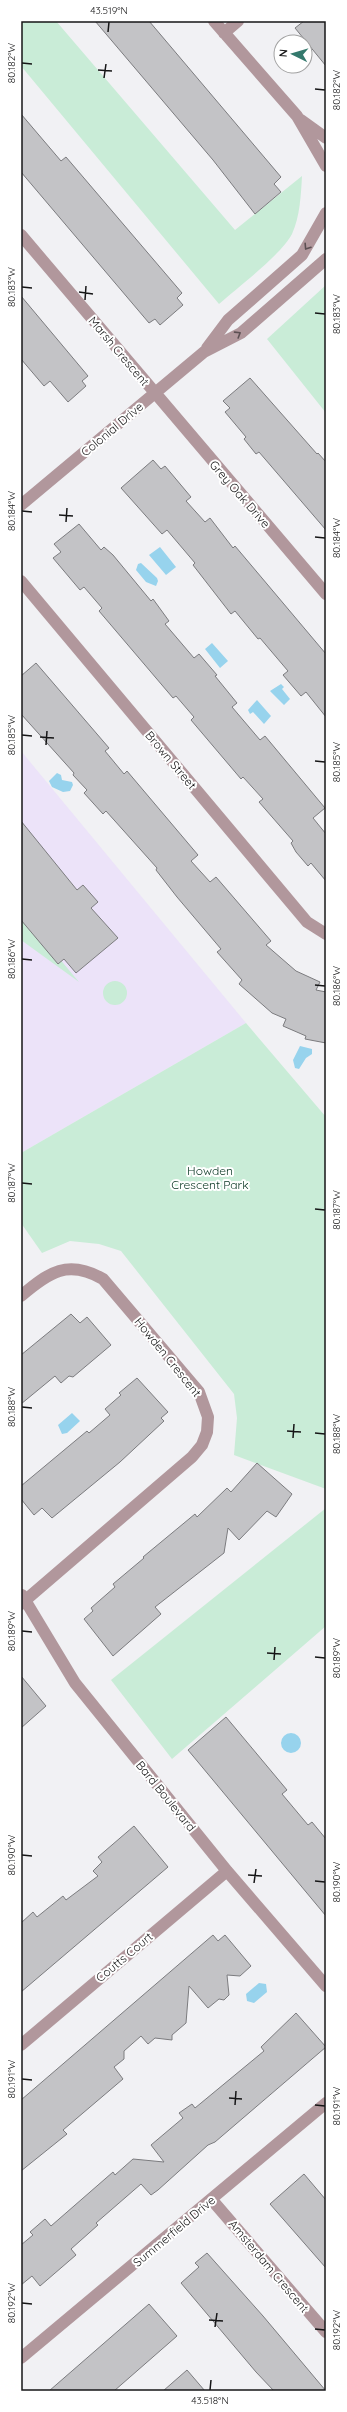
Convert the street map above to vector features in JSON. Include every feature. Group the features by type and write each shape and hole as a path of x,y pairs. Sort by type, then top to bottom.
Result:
{"street":[{"path":"214,21 297,116 326,166"},
{"path":"224,32 238,21"},
{"path":"297,116 326,138"},
{"name":"Colonial Drive","path":"204,352 228,320 302,255 326,213"},
{"name":"Marsh Crescent","path":"21,235 154,393"},
{"name":"Colonial Drive","path":"21,505 204,352 241,333 326,259"},
{"name":"Grey Oak Drive","path":"154,393 326,594"},
{"name":"Brown Street","path":"21,581 307,922 326,934"},
{"name":"Howden Crescent","path":"21,1296 41,1279 55,1271 68,1268 84,1270 103,1279 199,1392 208,1417 207,1432 202,1445 192,1458 22,1600"},
{"name":"Bard Boulevard","path":"22,1600 75,1683 227,1871 326,1986"},
{"name":"Coutts Court","path":"21,2045 227,1871"},
{"name":"Summerfield Drive","path":"21,2358 212,2200 326,2103"},
{"name":"Amsterdam Crescent","path":"212,2200 326,2332"}],"shaded area":[{"path":"21,751 246,1023 21,1153"}],"green space":[{"path":"21,21 56,21 235,230 302,176 300,205 295,227 292,234 279,251 219,304 21,66"},
{"path":"326,285 326,413 267,339"},
{"path":"21,913 79,982 21,940"},
{"path":"115,981 123,985 127,993 123,1001 115,1005 107,1001 103,993 107,985"},
{"name":"Howden Crescent Park","path":"246,1023 326,1117 326,1489 234,1455 237,1418 234,1394 121,1251 99,1244 70,1241 42,1253 21,1223 21,1153"},
{"path":"326,1508 326,1626 172,1759 111,1680"}],"water":[{"path":"160,547 176,567 166,575 149,555"},
{"path":"141,563 157,578 158,581 156,586 146,582 136,570 138,564"},
{"path":"212,643 228,661 220,668 205,649"},
{"path":"281,684 284,687 282,689 290,699 284,705 270,691"},
{"path":"257,700 271,716 264,724 253,712 250,714 248,710"},
{"path":"57,773 61,775 62,780 72,782 73,785 70,791 63,792 52,787 49,781"},
{"path":"300,1046 312,1049 312,1054 306,1058 299,1069 295,1068 293,1060"},
{"path":"72,1413 80,1421 67,1433 62,1434 58,1425"},
{"path":"291,1733 298,1736 301,1743 298,1750 291,1753 284,1750 281,1743 284,1736"},
{"path":"259,1983 266,1984 267,1992 254,2003 247,2001 246,1994"}],"building":[{"path":"95,21 149,21 281,177 274,184 281,192 255,214 213,160"},
{"path":"304,21 326,21 326,66 313,50 313,34 300,34 295,28"},
{"path":"21,114 61,161 66,157 182,293 177,298 183,305 160,325 155,319 149,323 21,172"},
{"path":"21,296 88,376 82,381 86,386 68,402 50,381 44,386 21,359"},
{"path":"250,378 317,454 318,453 326,462 326,530 259,452 256,454 244,439 246,437 225,412 230,408 223,401"},
{"path":"153,460 161,469 165,466 191,497 186,501 205,522 210,518 233,548 235,546 326,654 326,717 306,692 301,696 283,675 288,671 260,638 258,639 235,611 231,614 193,565 195,563 167,530 162,534 121,488"},
{"path":"79,524 101,550 104,547 113,555 151,601 153,599 169,621 165,624 194,658 199,654 217,675 215,676 237,703 232,707 260,740 265,736 325,808 313,818 326,834 326,881 311,863 308,866 296,852 291,843 293,841 259,802 263,799 243,777 241,779 191,720 194,717 176,696 173,698 99,611 102,608 84,587 80,590 53,558 61,552 54,544"},
{"path":"36,663 109,748 105,751 124,774 127,771 198,855 191,861 210,882 216,877 271,941 266,945 296,971 320,982 316,990 326,992 326,1043 305,1039 306,1036 283,1026 286,1019 272,1013 239,984 242,980 217,952 221,949 177,897 156,870 157,868 106,811 103,814 84,793 87,790 73,775 74,773 21,714 21,676"},
{"path":"21,821 77,890 83,885 98,902 91,908 118,938 76,973 64,959 58,964 21,920"},
{"path":"71,1314 80,1323 87,1317 111,1345 73,1377 69,1376 61,1383 55,1376 21,1404 21,1355"},
{"path":"137,1378 168,1412 161,1418 164,1421 120,1462 52,1518 42,1508 34,1515 21,1499 21,1486 87,1431 89,1433 110,1415 105,1409 121,1395 119,1393"},
{"path":"257,1463 292,1494 276,1517 267,1511 239,1540 228,1528 224,1553 155,1607 161,1614 113,1656 84,1619 93,1611 91,1608 115,1587 113,1584 144,1558 143,1557 195,1514 197,1517 227,1488 231,1492"},
{"path":"21,1676 46,1706 21,1728"},
{"path":"226,1717 287,1790 282,1794 308,1825 312,1822 326,1839 326,1916 188,1750"},
{"path":"134,1826 168,1867 21,1992 21,1923 33,1912 37,1917 63,1896 66,1900 98,1876 93,1871 102,1862 98,1857"},
{"path":"213,1935 218,1941 225,1935 251,1966 240,1976 227,1975 229,1995 224,2000 219,1999 208,2008 189,1986 186,2023 172,2035 172,2040 155,2038 148,2044 141,2036 124,2051 124,2059 114,2067 123,2079 63,2130 67,2134 21,2171 21,2100"},
{"path":"296,2013 326,2047 215,2142 208,2145 158,2190 151,2195 141,2184 96,2223 98,2225 71,2249 76,2255 40,2286 32,2276 21,2285 21,2245 33,2235 30,2232 45,2219 51,2226 113,2172 115,2175 133,2159 164,2162 151,2145 183,2118 179,2113 192,2104 195,2108 264,2051 261,2047"},
{"path":"304,2174 326,2200 326,2268 270,2204"},
{"path":"207,2253 263,2316 326,2391 274,2391 256,2372 181,2283 199,2267 195,2263"},
{"path":"149,2304 177,2336 114,2391 49,2391"},
{"path":"187,2370 205,2391 163,2391"}]}
